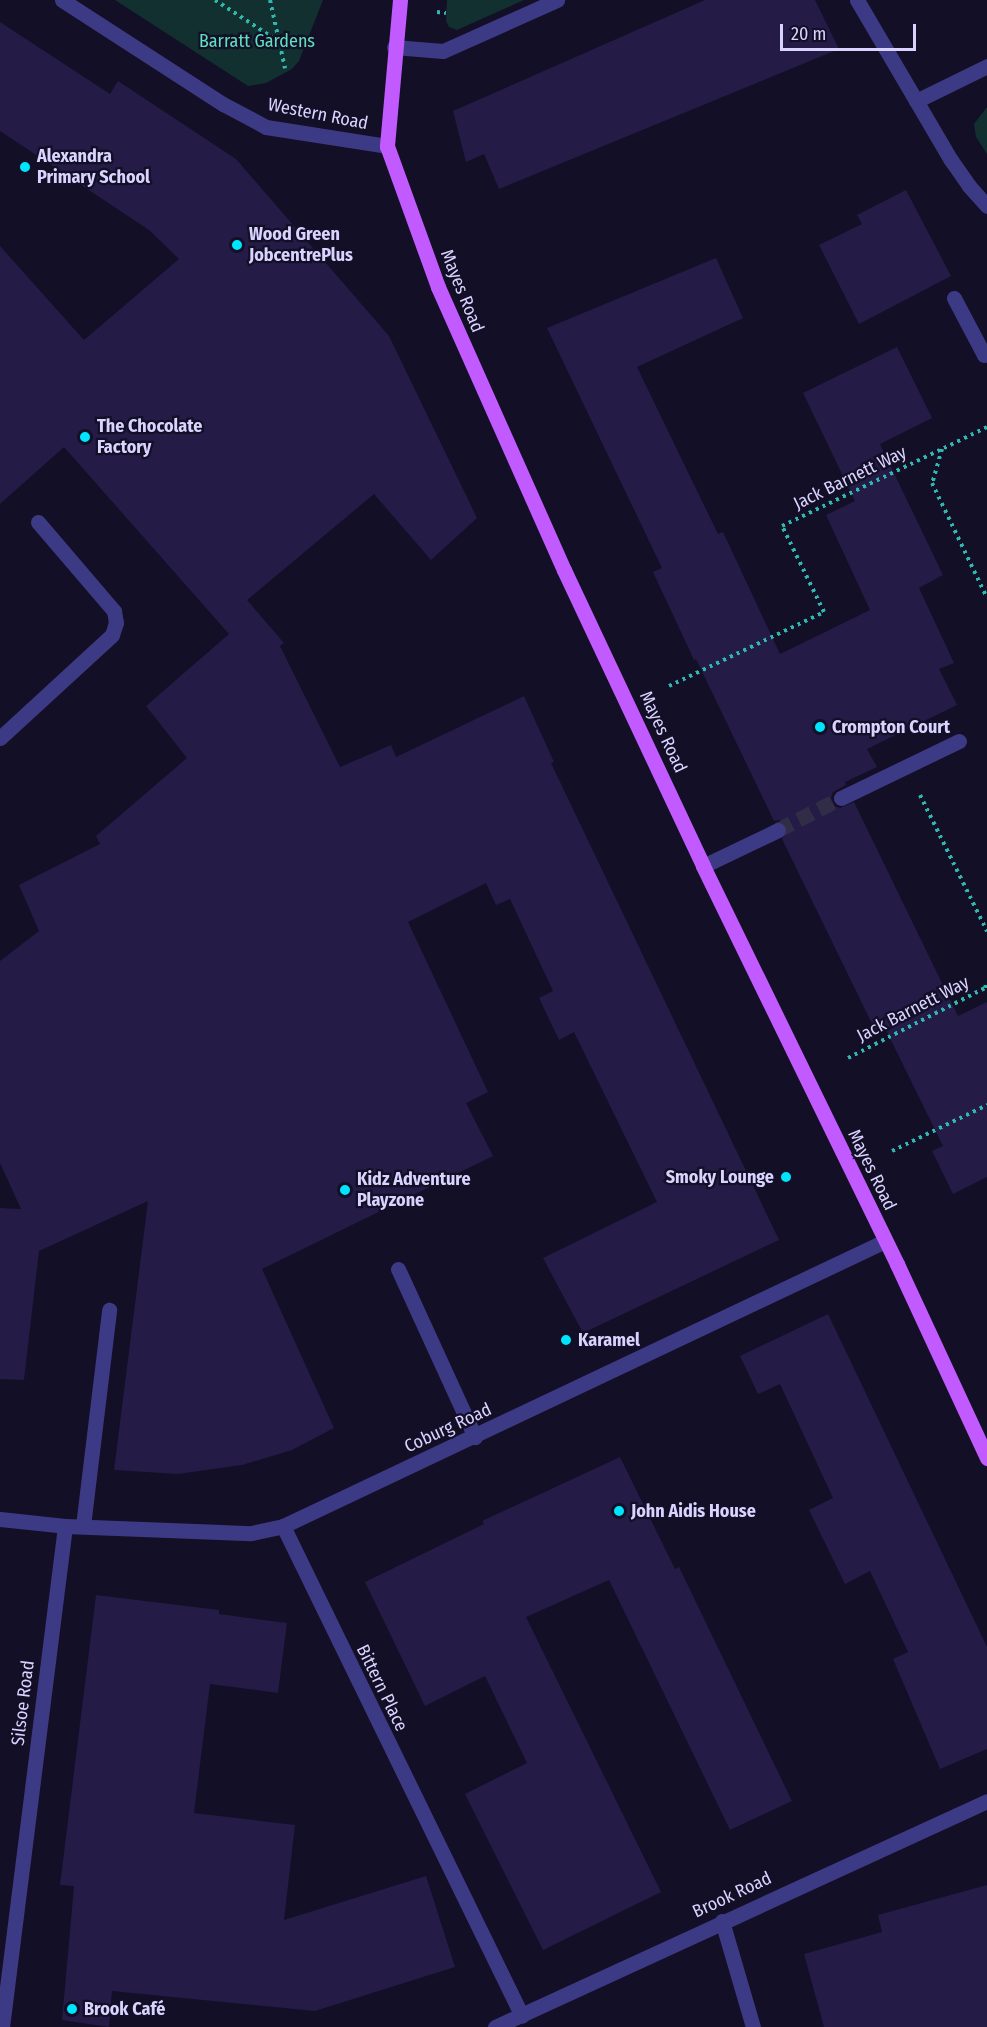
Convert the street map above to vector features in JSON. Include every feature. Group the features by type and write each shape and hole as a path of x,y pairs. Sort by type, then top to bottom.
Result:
{"main road":[{"name":"Mayes Road","path":"400,0 387,146 438,287 564,570 703,866 885,1241 987,1458"}],"street":[{"name":"Western Road","path":"62,0 223,104 266,128 387,146"},
{"path":"394,48 442,51 556,0"},
{"path":"857,0 951,160 969,186 987,206"},
{"path":"916,101 987,66"},
{"path":"954,298 984,355 987,353"},
{"path":"0,738 112,635 116,622 114,611 38,522"},
{"path":"841,798 960,741"},
{"path":"703,866 778,830"},
{"name":"Coburg Road","path":"0,1520 65,1526 251,1533 283,1526 885,1241"},
{"path":"398,1269 475,1437"},
{"path":"83,1526 109,1310"},
{"name":"Silsoe Road","path":"2,2027 65,1526"},
{"name":"Bittern Place","path":"283,1526 447,1867 522,2016"},
{"name":"Brook Road","path":"495,2027 987,1801"},
{"path":"722,1921 753,2027"}],"path":[{"path":"215,0 278,41"},
{"path":"270,0 285,68"},
{"path":"437,12 446,13"},
{"name":"Jack Barnett Way","path":"669,686 824,612 782,526 987,427"},
{"path":"942,449 932,483 987,598"},
{"path":"915,785 987,931"},
{"name":"Jack Barnett Way","path":"848,1058 985,988 987,981"},
{"path":"892,1151 987,1105"}],"green space":[{"name":"Barratt Gardens","path":"115,0 323,0 299,61 292,69 266,83 248,86"},
{"path":"447,0 524,0 457,30 449,27 446,21"},
{"path":"987,107 987,154 976,137 974,124"}],"building":[{"path":"705,0 815,0 839,49 499,189 484,154 466,162 453,111"},
{"path":"0,22 110,94 118,81 236,159 389,336 477,518 431,560 374,494 247,600 284,643 280,646 340,767 391,745 396,757 524,696 554,762 551,763 779,1240 583,1333 543,1258 657,1202 574,1032 559,1040 539,998 553,991 510,899 496,905 486,883 408,922 488,1092 466,1103 493,1156 262,1269 334,1428 292,1450 242,1465 178,1474 114,1470 148,1201 39,1251 24,1380 0,1379 0,1208 21,1209 0,1163 0,961 39,931 19,885 100,844 96,836 187,758 146,706 229,634 64,447 0,504 0,246 84,340 179,259 149,230 0,131"},
{"path":"906,190 951,276 859,324 819,245 862,224 857,215"},
{"path":"716,258 743,318 637,367 718,534 723,532 780,654 870,610 826,515 855,501 803,393 897,347 932,418 880,444 943,575 919,588 954,663 939,669 957,705 867,749 877,767 845,782 846,785 833,792 831,798 835,806 840,808 854,802 958,1016 987,1002 987,1177 953,1194 932,1151 943,1146 884,1026 875,1030 782,839 788,831 786,825 779,820 774,821 696,659 694,660 653,572 662,568 547,328"},
{"path":"828,1314 987,1647 987,1749 940,1769 893,1659 908,1652 870,1571 845,1584 809,1510 833,1498 780,1384 758,1394 740,1356"},
{"path":"620,1457 675,1569 679,1567 792,1801 730,1830 609,1580 526,1617 661,1892 543,1950 465,1794 527,1763 485,1676 425,1706 365,1582 484,1524 482,1521"},
{"path":"96,1595 219,1610 219,1614 287,1623 278,1693 210,1684 194,1813 295,1825 284,1920 426,1876 455,1967 315,2011 112,1991 109,2027 62,2020 74,1886 60,1885"},
{"path":"987,1885 987,2027 824,2027 804,1954 882,1932 878,1915"}],"tunnel":[{"path":"778,830 841,798"}],"place":[{"name":"Alexandra Primary School","path":"25,167"},
{"name":"Wood Green JobcentrePlus","path":"237,245"},
{"name":"The Chocolate Factory","path":"85,437"},
{"name":"Crompton Court","path":"820,727"},
{"name":"Smoky Lounge","path":"786,1177"},
{"name":"Kidz Adventure Playzone","path":"345,1190"},
{"name":"Karamel","path":"566,1340"},
{"name":"John Aidis House","path":"619,1511"},
{"name":"Brook Café","path":"72,2009"}]}
